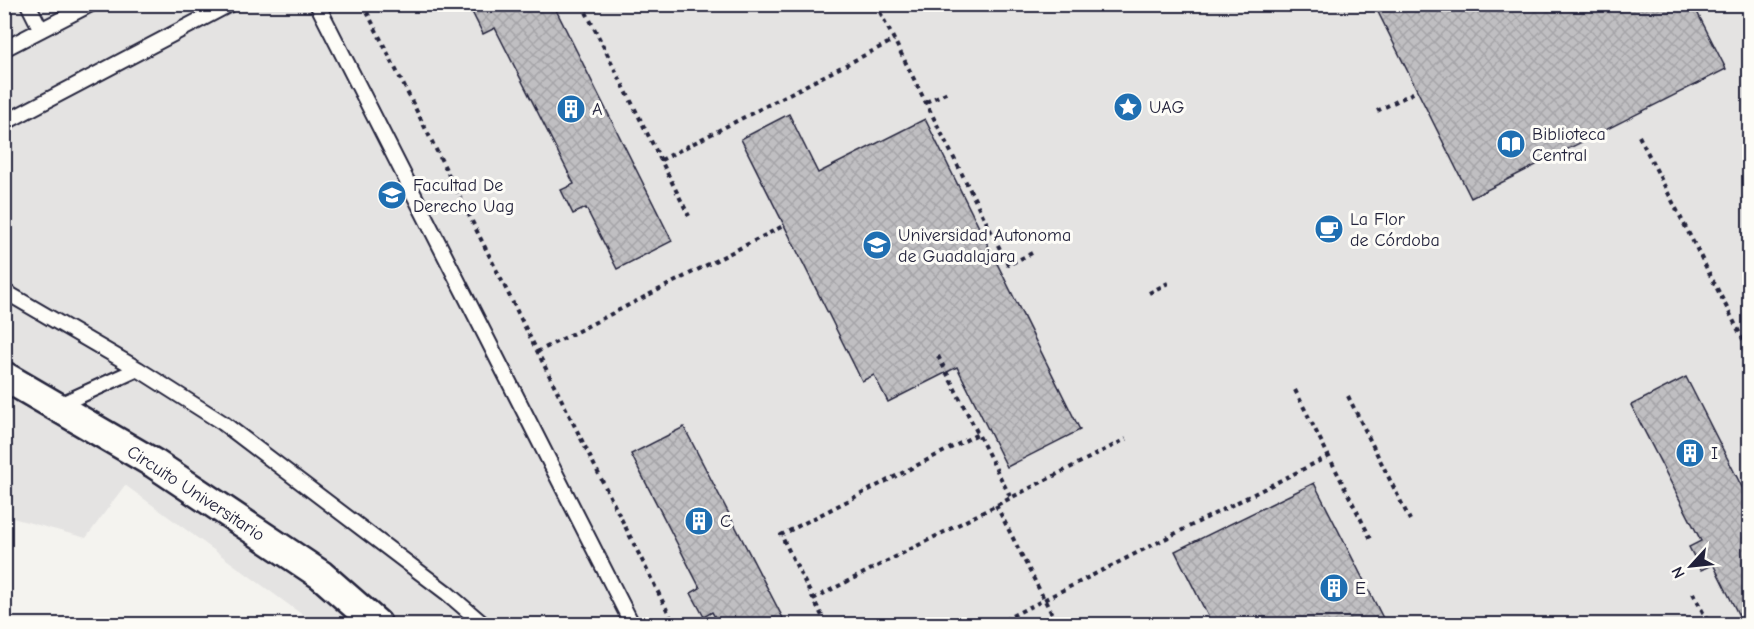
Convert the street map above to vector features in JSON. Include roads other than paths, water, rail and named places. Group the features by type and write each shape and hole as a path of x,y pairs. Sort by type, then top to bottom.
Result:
{"street":[{"name":"Circuito Universitario","path":"4,376 155,464 321,575 376,624"}],"lane":[{"path":"28,4 40,30"},
{"path":"4,49 91,4"},
{"path":"4,123 230,4"},
{"path":"317,4 632,624"},
{"path":"4,291 138,369 223,423 447,592 483,624"},
{"path":"57,406 138,369"}],"place":[{"name":"UAG","path":"1128,107"},
{"name":"A","path":"571,109"},
{"name":"Biblioteca Central","path":"1511,144"},
{"name":"Facultad De Derecho Uag","path":"392,195"},
{"name":"La Flor de Córdoba","path":"1329,229"},
{"name":"Universidad Autonoma de Guadalajara","path":"877,245"},
{"name":"I","path":"1690,453"},
{"name":"C","path":"699,521"},
{"name":"E","path":"1334,588"}]}
